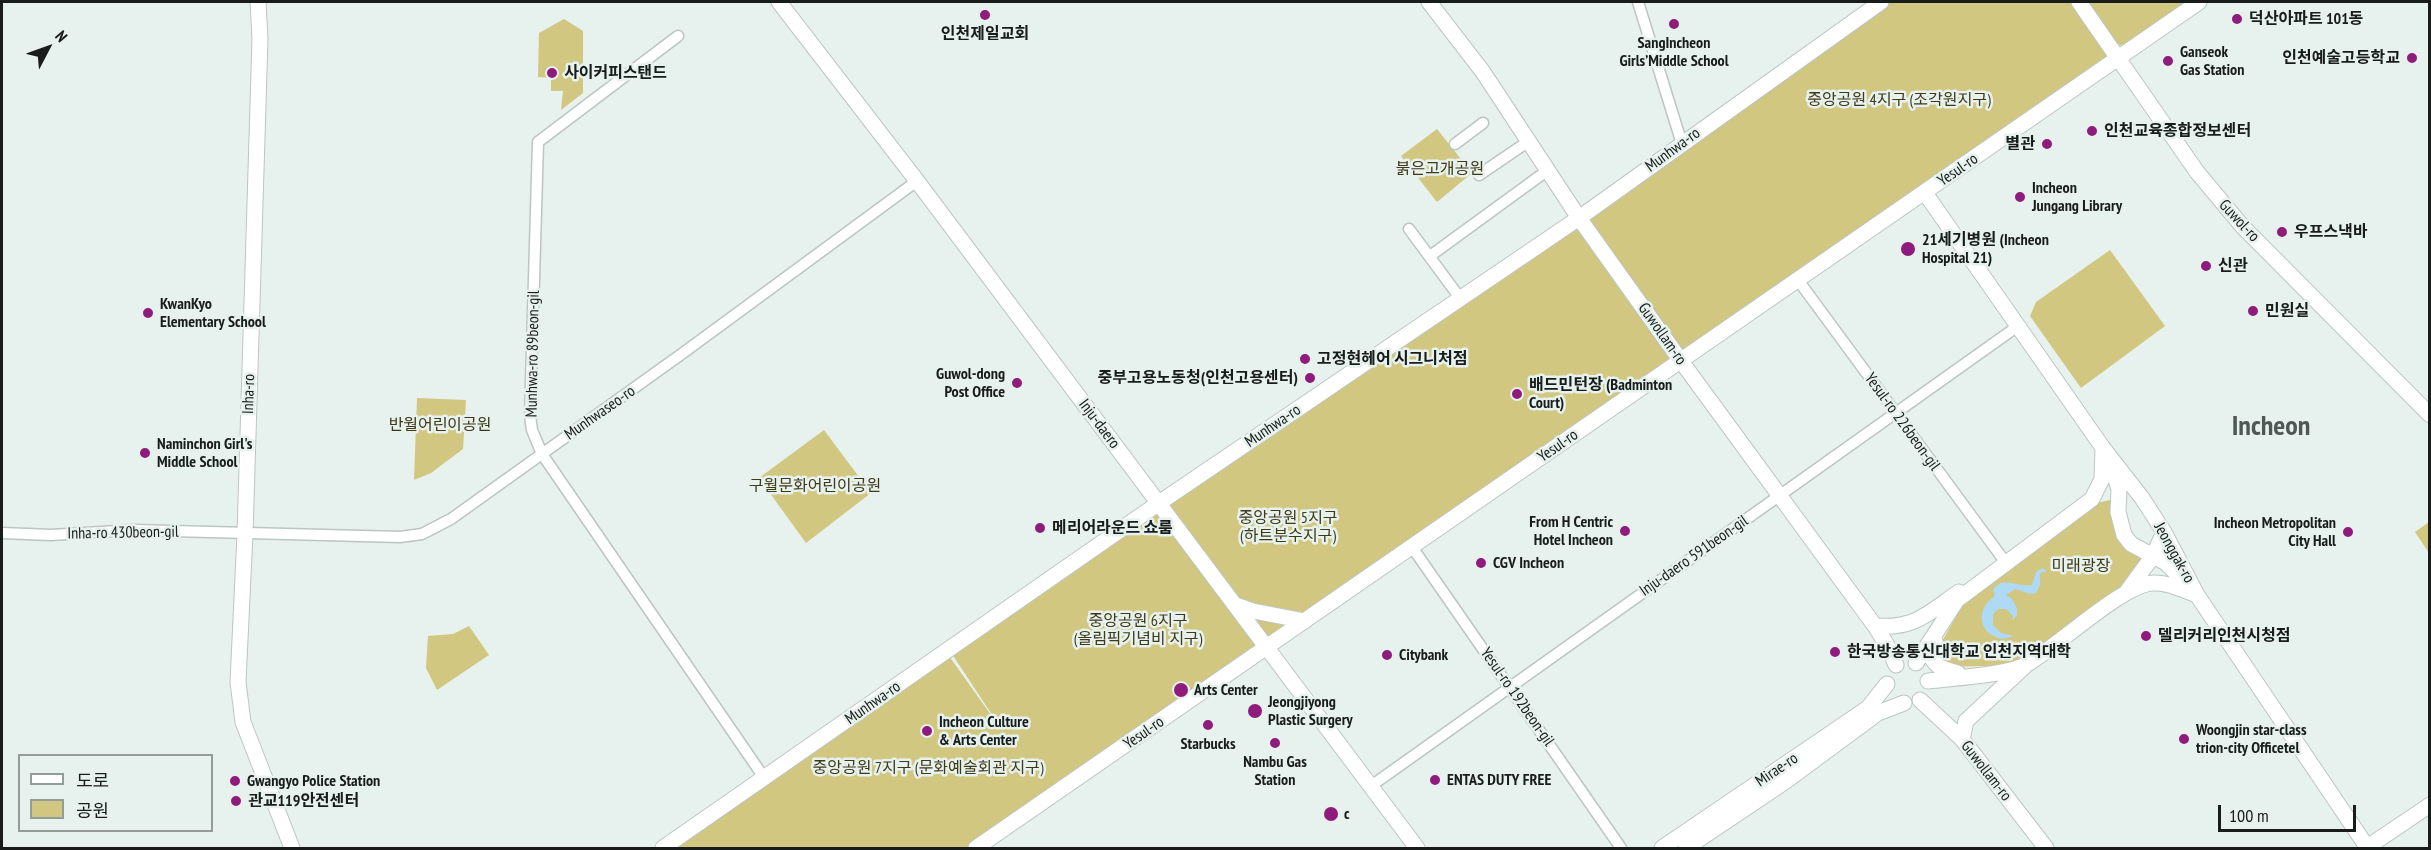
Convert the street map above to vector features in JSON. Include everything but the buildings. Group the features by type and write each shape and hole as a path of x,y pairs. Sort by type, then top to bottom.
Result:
{"main road":[{"name":"Inha-ro","path":"258,2 260,38 245,534 238,682 242,714 252,748 292,849"},
{"name":"Inju-daero","path":"779,2 917,181 1417,849"},
{"name":"Guwollam-ro","path":"1429,2 1483,72 1579,218 1681,361 1875,626 1896,665"},
{"name":"Munhwa-ro","path":"663,849 1159,503 1579,218 1881,2"},
{"name":"Guwol-ro","path":"2079,2 2197,172 2229,212 2430,415"},
{"name":"Yesul-ro","path":"976,849 2199,2"},
{"name":"Jeonggak-ro","path":"1925,193 2103,448 2142,498 2164,532 2197,595"},
{"name":"Jeonggak-ro","path":"2103,448 2114,473 2120,498 2118,512 2124,535 2131,544 2166,563 2197,595"},
{"path":"1916,663 1957,600 2082,506 2099,489 2102,479 2103,448"},
{"path":"2082,506 2120,498 2142,498"},
{"path":"2127,593 2153,556 2164,532"},
{"path":"1962,739 1966,721 2026,665 2127,593 2146,584 2155,583 2169,585 2197,595 2366,848 2430,805"},
{"path":"1875,626 1894,627 1916,622 1963,590 1972,588"},
{"path":"1236,605 1253,611 1305,621"},
{"path":"1938,629 1931,657 1935,665 1939,669 1967,676"},
{"path":"1906,662 1916,663 1925,670 1928,681 1927,691 1920,700 1904,703 1890,694 1887,684 1889,674 1896,665 1906,662"},
{"path":"1928,681 2026,665"},
{"name":"Mirae-ro","path":"1662,849 1868,708 1887,684"},
{"name":"Guwollam-ro","path":"1920,700 1962,739 2046,849"},
{"name":"Mirae-ro","path":"1686,849 1786,781 1878,713 1904,703"}],"street":[{"path":"1638,2 1682,144"},
{"name":"Munhwa-ro 89beon-gil","path":"678,36 538,142 530,416 532,430 542,454 765,779"},
{"path":"1455,144 1483,123"},
{"path":"1479,175 1529,141"},
{"path":"1430,256 1548,170"},
{"name":"Munhwaseo-ro","path":"245,534 417,536 451,519 917,181"},
{"path":"1409,229 1460,298"},
{"name":"Yesul-ro 226beon-gil","path":"1798,280 2006,563"},
{"name":"Inju-daero 591beon-gil","path":"1371,786 2018,326"},
{"name":"Inha-ro 430beon-gil","path":"2,533 51,535 134,530 245,534"},
{"name":"Yesul-ro 192beon-gil","path":"1412,547 1621,849"}],"green space":[{"path":"1881,2 2198,2 2133,48 2107,42 2119,59 976,848 670,848 949,656 1006,736 952,654 1578,224 1586,228 1592,208"},
{"path":"564,19 583,31 583,93 561,110 563,91 551,91 551,78 538,77 539,33"},
{"name":"붉은고개공원","path":"1437,129 1472,173 1437,202 1401,156"},
{"path":"2110,250 2165,326 2081,388 2030,316 2036,302"},
{"name":"반월어린이공원","path":"417,398 466,400 463,449 431,473 414,480"},
{"name":"구월문화어린이공원","path":"824,430 871,493 806,543 759,478"},
{"name":"미래광장","path":"2120,498 2120,523 2153,556 2127,593 2026,665 1946,667 1936,652 1972,588 2082,506"},
{"path":"2429,522 2429,553 2415,532"},
{"path":"469,626 489,655 437,690 426,668 428,636 453,634"}],"water":[{"path":"2042,568 2047,571 2040,573 2040,585 2036,593 2030,594 2015,589 2006,595 2011,598 2017,608 2017,615 2012,621 2013,616 2006,609 1998,609 1993,614 1993,625 2001,633 2014,636 2002,639 1988,632 1984,627 1982,614 1989,601 1995,596 1993,590 2001,583 2032,585 2036,572"}],"place":[{"name":"인천제일교회","path":"985,15"},
{"name":"덕산아파트 101동","path":"2237,19"},
{"name":"SangIncheon Girls’Middle School","path":"1674,24"},
{"name":"인천예술고등학교","path":"2412,58"},
{"name":"Ganseok Gas Station","path":"2168,61"},
{"name":"사이커피스탠드","path":"552,73"},
{"name":"인천교육종합정보센터","path":"2092,131"},
{"name":"별관","path":"2047,144"},
{"name":"Incheon Jungang Library","path":"2020,197"},
{"name":"우프스낵바","path":"2282,232"},
{"name":"21세기병원 (Incheon Hospital 21)","path":"1908,249"},
{"name":"신관","path":"2206,266"},
{"name":"민원실","path":"2253,311"},
{"name":"KwanKyo Elementary School","path":"148,313"},
{"name":"고정현헤어 시그니처점","path":"1305,359"},
{"name":"중부고용노동청(인천고용센터)","path":"1310,378"},
{"name":"Guwol-dong Post Office","path":"1017,383"},
{"name":"배드민턴장 (Badminton Court)","path":"1517,394"},
{"name":"Naminchon Girl's Middle School","path":"145,453"},
{"name":"메리어라운드 쇼룸","path":"1040,528"},
{"name":"From H Centric Hotel Incheon","path":"1625,531"},
{"name":"Incheon Metropolitan City Hall","path":"2348,532"},
{"name":"CGV Incheon","path":"1481,563"},
{"name":"델리커리인천시청점","path":"2146,636"},
{"name":"한국방송통신대학교 인천지역대학","path":"1835,652"},
{"name":"Citybank","path":"1387,655"},
{"name":"Arts Center","path":"1181,690"},
{"name":"Jeongjiyong Plastic Surgery","path":"1255,711"},
{"name":"Starbucks","path":"1208,725"},
{"name":"Incheon Culture & Arts Center","path":"927,731"},
{"name":"Woongjin star-class trion-city Officetel","path":"2184,739"},
{"name":"Nambu Gas Station","path":"1275,743"},
{"name":"ENTAS DUTY FREE","path":"1435,780"},
{"name":"Gwangyo Police Station","path":"235,781"},
{"name":"관교119안전센터","path":"236,801"},
{"name":"c","path":"1331,814"}],"district":[{"name":"Incheon","path":"2271,427"}],"park label":[{"name":"중앙공원 4지구 (조각원지구)","path":"1899,100"},
{"name":"중앙공원 5지구 (하트분수지구)","path":"1288,527"},
{"name":"중앙공원 6지구 (올림픽기념비 지구)","path":"1138,630"},
{"name":"중앙공원 7지구 (문화예술회관 지구)","path":"928,768"}]}
